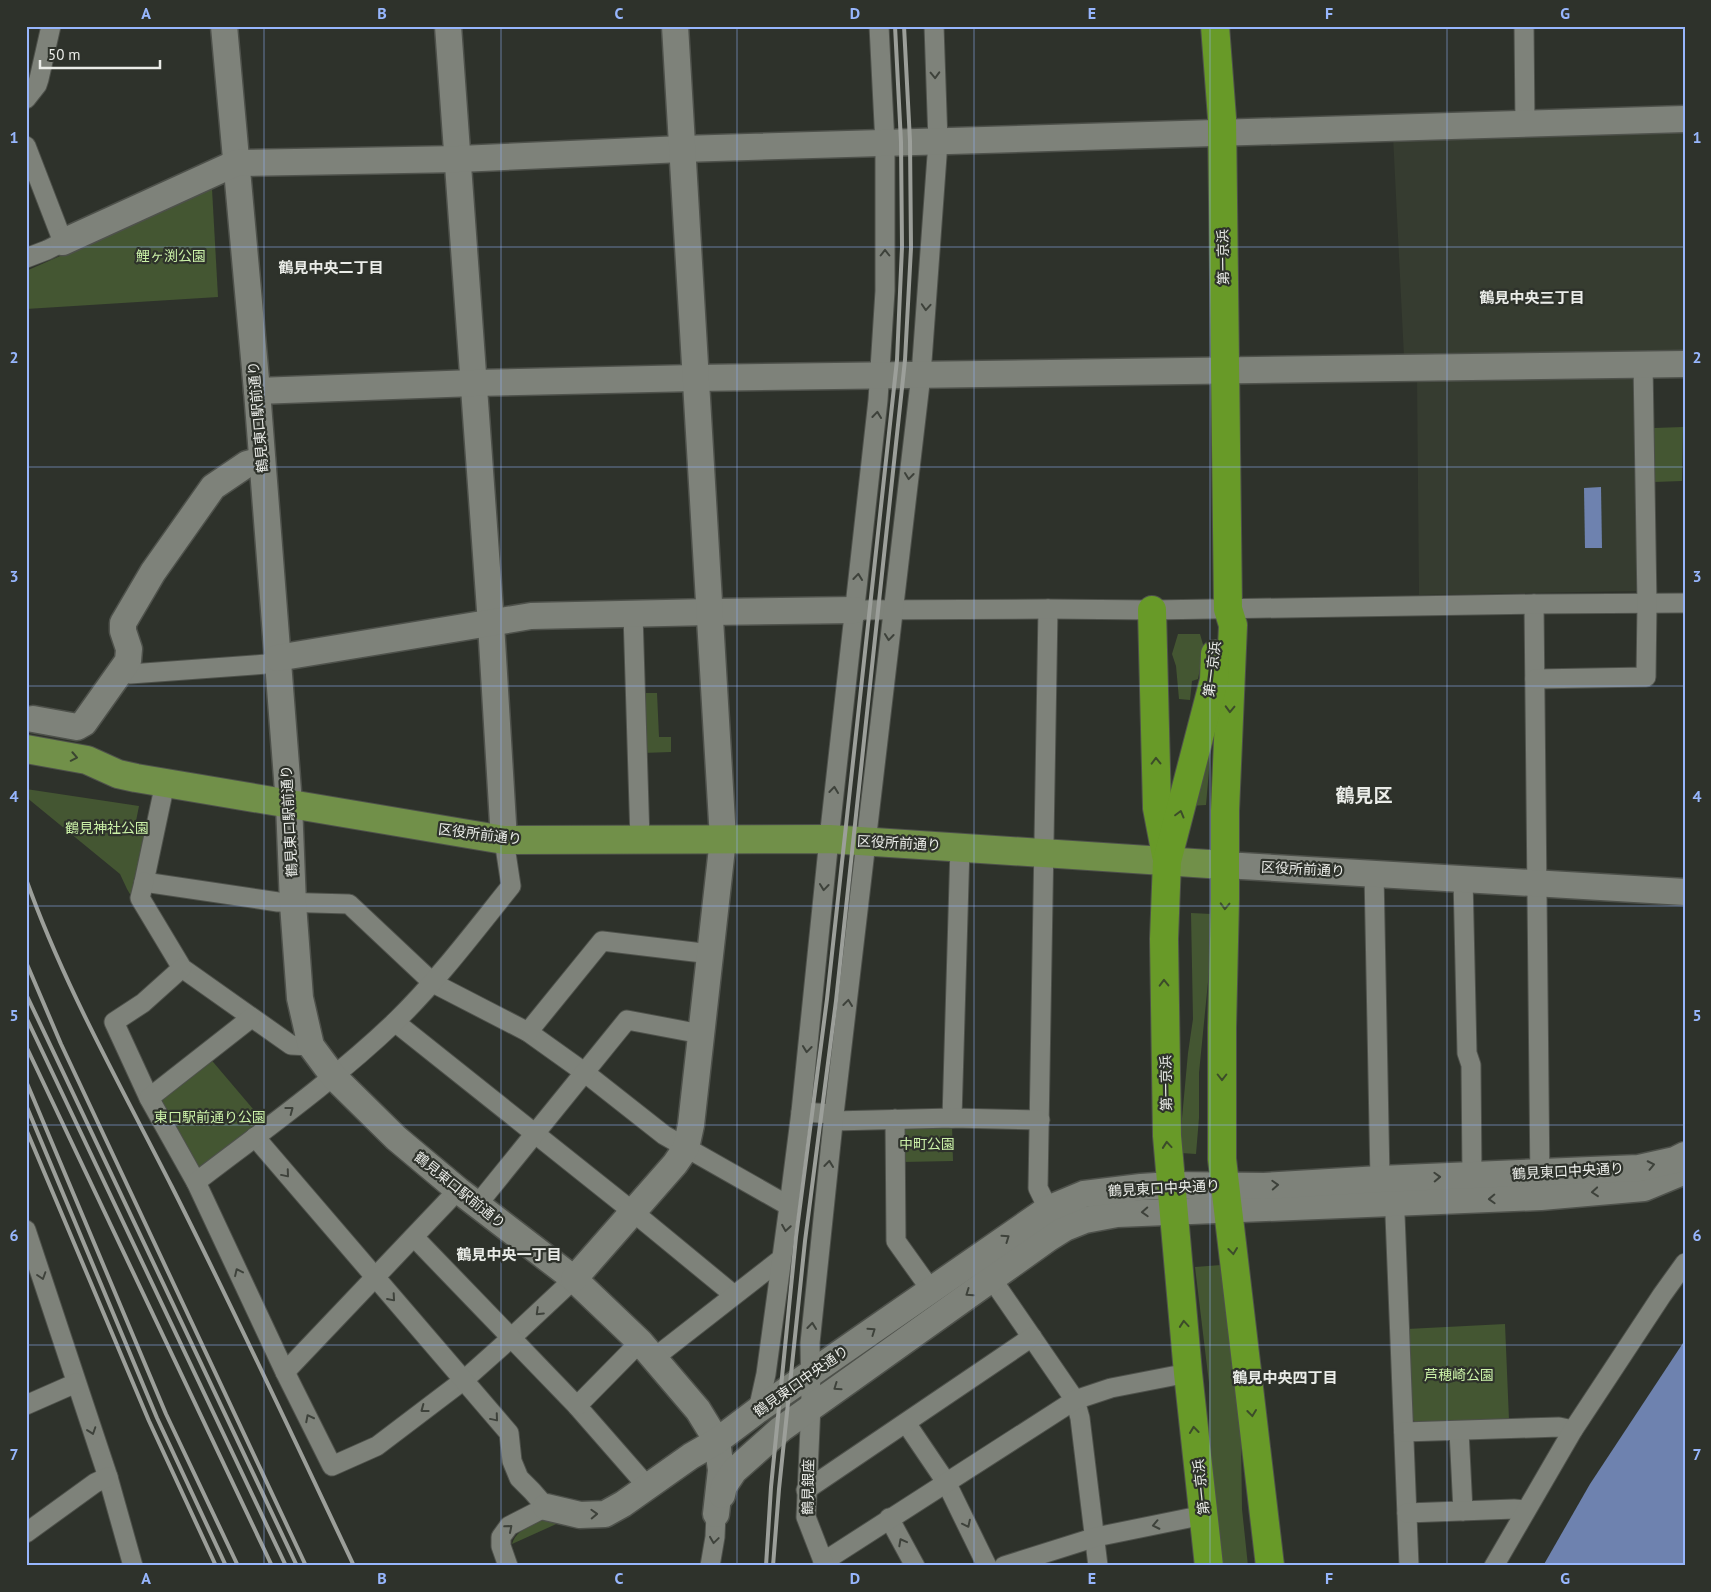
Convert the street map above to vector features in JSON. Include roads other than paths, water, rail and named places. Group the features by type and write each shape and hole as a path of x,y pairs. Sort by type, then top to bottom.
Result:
{"highway":[{"name":"第一京浜","path":"1215,26 1222,132 1228,609 1233,625 1225,811 1222,1159 1270,1566"},
{"name":"第一京浜","path":"1209,1566 1188,1373 1167,1136 1164,938 1168,862 1214,680 1217,625 1228,609"},
{"path":"1152,610 1156,808 1168,862"}],"main road":[{"name":"区役所前通り","path":"26,749 88,760 118,774 165,783 504,840 829,839 1224,865"},
{"name":"区役所前通り","path":"26,769 82,778 118,774"}],"street":[{"path":"26,99 37,85 51,26"},
{"name":"鶴見東口駅前通り","path":"224,26 257,392 289,804 293,904 300,998 311,1046 334,1077 396,1138 468,1198 574,1279 608,1309 647,1350 698,1410 717,1441"},
{"path":"196,1182 334,1077 395,1022 433,982 511,886 504,840 492,624 448,26"},
{"path":"182,968 143,1003 114,1022 149,1098 196,1182 285,1372 332,1466 377,1446 464,1380 511,1338 574,1279 675,1164 686,1148 691,1125 723,839 675,26"},
{"path":"758,1410 766,1374 801,1112 880,376 885,290 885,144 879,26"},
{"name":"鶴見銀座","path":"824,1564 806,1517 812,1405 810,1343 834,1117 921,375 938,142 934,26"},
{"path":"1524,26 1526,124"},
{"path":"26,258 236,163 459,158 682,149 1685,119"},
{"path":"26,146 63,242"},
{"path":"1534,679 1646,677 1647,604 1643,364"},
{"path":"257,392 474,383 695,378 1685,364"},
{"path":"33,719 73,726 81,726 84,723 128,661 129,649 122,623 157,565 213,487 247,464 262,460"},
{"path":"123,668 130,674 254,666 266,664 277,658 492,624 531,616 893,609 1152,610 1685,603"},
{"path":"1534,604 1540,1185"},
{"path":"1048,609 1038,1188 1060,1232"},
{"path":"633,614 640,840"},
{"path":"165,783 140,898 182,968 291,1046 311,1046"},
{"path":"952,1118 960,847"},
{"name":"区役所前通り","path":"1224,865 1685,892"},
{"path":"1374,873 1389,1187 1404,1432 1409,1566"},
{"path":"1463,878 1467,1053 1471,1065 1472,1175"},
{"path":"144,882 293,904 349,904 433,982 528,1032 584,1072 664,1135 789,1206"},
{"path":"528,1032 602,941 711,954"},
{"path":"149,1098 250,1018"},
{"path":"285,1372 414,1237 468,1198 535,1133 627,1020 701,1034"},
{"path":"395,1022 734,1295"},
{"path":"801,1112 834,1117 896,1120 952,1118 1040,1120"},
{"path":"896,1120 896,1241 931,1290"},
{"path":"255,1137 509,1433 512,1461 519,1478 546,1507 509,1526 501,1537 501,1546 508,1566"},
{"name":"鶴見東口中央通り","path":"1389,1187 1472,1175 1540,1185 1639,1168 1676,1160 1685,1155"},
{"name":"鶴見東口中央通り","path":"780,1428 812,1405 984,1268 1048,1209 1084,1194 1132,1188 1172,1198 1227,1197 1264,1186 1540,1185 1644,1188 1685,1171"},
{"path":"1644,1188 1667,1189 1685,1184"},
{"name":"鶴見東口中央通り","path":"546,1507 580,1515 605,1514 623,1504 690,1456 717,1441 758,1410 931,1290 984,1268 1085,1220 1117,1214 1172,1198"},
{"path":"26,1230 108,1477 134,1566"},
{"path":"414,1237 577,1406 647,1486"},
{"path":"577,1406 647,1350 734,1295 781,1259"},
{"path":"1494,1566 1573,1430 1685,1263"},
{"path":"984,1268 1075,1400 1080,1418 1096,1537 1098,1566"},
{"path":"806,1490 1032,1337"},
{"path":"824,1564 889,1518 1075,1400 1111,1388 1188,1373"},
{"path":"26,1406 76,1383"},
{"path":"906,1423 946,1482 987,1566"},
{"path":"1404,1432 1559,1427 1573,1430"},
{"path":"710,1566 715,1537 721,1470 717,1441 739,1444 757,1440 780,1428"},
{"path":"716,1514 724,1486 734,1471 780,1428"},
{"path":"1459,1431 1463,1511"},
{"path":"26,1533 95,1483 108,1477"},
{"path":"1407,1513 1526,1510"},
{"path":"1004,1566 1096,1537 1204,1515"},
{"path":"889,1518 915,1566"}],"water":[{"path":"1601,487 1602,548 1585,548 1584,488"},
{"path":"1685,1340 1685,1566 1543,1566 1590,1484"}],"railway":[{"path":"766,1566 771,1487 796,1237 827,999 897,360 902,247 901,142 895,26"},
{"path":"773,1566 779,1489 805,1241 836,1001 905,360 911,248 910,141 904,26"},
{"path":"26,879 75,997 219,1281 354,1566"},
{"path":"26,962 61,1044 306,1566"},
{"path":"26,994 297,1566"},
{"path":"26,1017 286,1566"},
{"path":"26,1046 272,1566"},
{"path":"26,1081 166,1414 238,1566"},
{"path":"26,1105 157,1418 226,1566"},
{"path":"26,1129 149,1421 216,1566"}],"district":[{"name":"鶴見中央二丁目","path":"331,268"},
{"name":"鶴見中央三丁目","path":"1532,298"},
{"name":"鶴見区","path":"1364,795"},
{"name":"鶴見中央一丁目","path":"509,1255"},
{"name":"鶴見中央四丁目","path":"1285,1378"}],"park label":[{"name":"鯉ヶ渕公園","path":"171,256"},
{"name":"鶴見神社公園","path":"107,828"},
{"name":"東口駅前通り公園","path":"210,1117"},
{"name":"中町公園","path":"927,1144"},
{"name":"芦穂崎公園","path":"1459,1375"}]}
